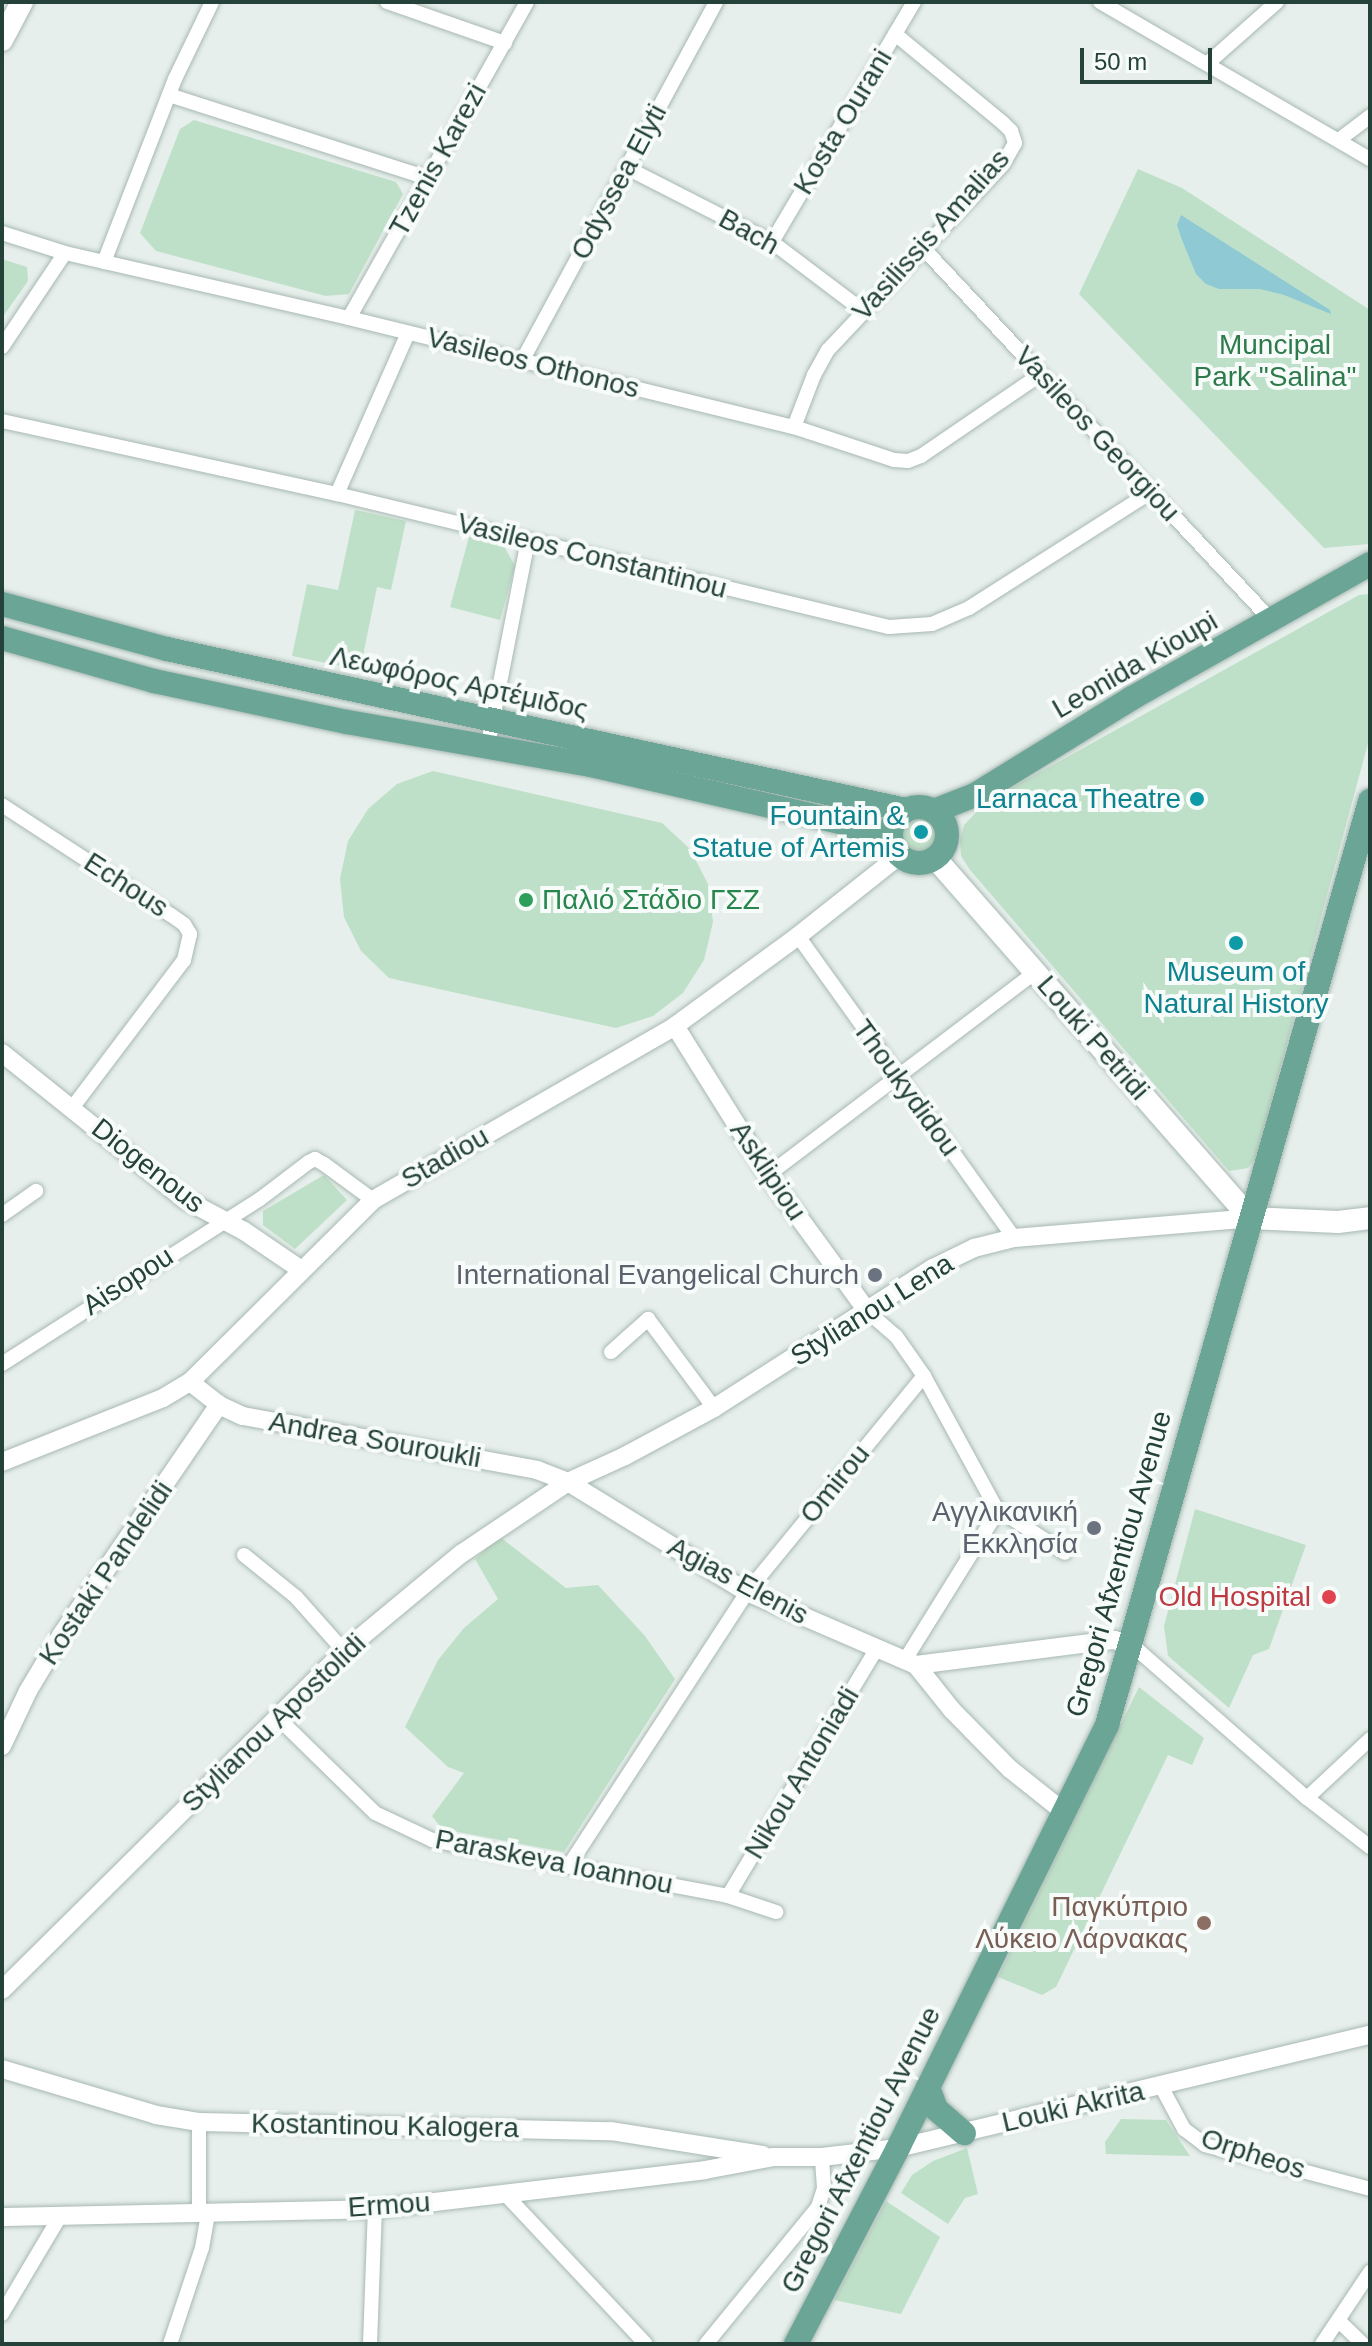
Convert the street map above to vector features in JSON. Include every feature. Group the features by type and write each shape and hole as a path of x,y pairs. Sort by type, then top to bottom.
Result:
{"main road":[{"path":"2,40 22,2"},
{"name":"Leonida Kioupi","path":"940,818 1132,698 1370,564"},
{"name":"Leonida Kioupi","path":"1326,588 1370,578"},
{"name":"Λεωφόρος Αρτέμιδος","path":"2,604 844,823 895,850"},
{"name":"Λεωφόρος Αρτέμιδος","path":"2,638 154,681 347,722 490,732 906,810"},
{"name":"Gregori Afxentiou Avenue","path":"796,2344 898,2148 1107,1725 1250,1218 1365,840 1370,801"},
{"path":"925,807 940,818 946,844 936,859 921,864 895,850 894,821 906,810 925,807"},
{"name":"Louki Petridi","path":"936,859 1250,1218"},
{"path":"1250,1218 1338,1222 1370,1218"},
{"path":"928,2087 936,2109 964,2133"}],"street":[{"path":"104,262 169,95 212,2"},
{"name":"Tzenis Karezi","path":"349,318 527,2"},
{"name":"Odyssea Elyti","path":"522,361 716,2"},
{"name":"Kosta Ourani","path":"772,242 914,2"},
{"path":"1100,2 1370,159"},
{"path":"1208,63 1277,2"},
{"path":"393,3 505,43"},
{"name":"Vasilissis Amalias","path":"794,427 820,362 862,310 1003,164 1015,143 1011,131 1003,123 895,34"},
{"path":"169,95 428,178"},
{"path":"1340,139 1370,116"},
{"name":"Bach","path":"627,168 772,242 862,310"},
{"name":"Vasileos Othonos","path":"2,233 65,253 349,318 794,427 894,460 908,461 1041,374"},
{"name":"Vasileos Georgiou","path":"923,248 1271,620"},
{"path":"2,347 65,253"},
{"path":"337,494 408,333"},
{"name":"Vasileos Constantinou","path":"2,421 337,494 889,627 932,624 969,608 1151,492"},
{"path":"490,732 528,541"},
{"name":"Echous","path":"2,805 171,915 184,924 190,934 184,960 73,1107"},
{"name":"Stadiou","path":"2,1462 163,1398 190,1382 300,1269 373,1200 675,1026 798,936 895,850"},
{"name":"Thoukydidou","path":"798,936 1014,1238"},
{"path":"768,1175 1035,972"},
{"name":"Asklipiou","path":"675,1026 768,1175 868,1312"},
{"name":"Diogenous","path":"2,1053 184,1199 244,1231 300,1269"},
{"name":"Aisopou","path":"2,1364 222,1220 260,1199 315,1159 373,1200"},
{"path":"2,1215 36,1191"},
{"name":"Stylianou Lena","path":"568,1482 625,1456 714,1408 933,1268 974,1248 1014,1238 1250,1218"},
{"path":"868,1312 896,1336 924,1376 996,1508 1065,1553"},
{"path":"611,1352 648,1319 714,1408"},
{"name":"Omirou","path":"568,1867 747,1592 924,1376"},
{"name":"Andrea Souroukli","path":"190,1382 219,1405 243,1416 537,1470 568,1482"},
{"name":"Kostaki Pandelidi","path":"2,1746 28,1691 62,1634 219,1405"},
{"name":"Agias Elenis","path":"568,1482 747,1592 876,1650 911,1662 1114,1640 1132,1645"},
{"name":"Stylianou Apostolidi","path":"2,1990 344,1651 461,1554 568,1482"},
{"path":"996,1508 994,1517 911,1662 952,1710 1010,1769 1064,1812"},
{"path":"244,1555 296,1597 344,1651"},
{"path":"1132,1645 1307,1798 1370,1847"},
{"name":"Nikou Antoniadi","path":"728,1896 876,1650"},
{"name":"Paraskeva Ioannou","path":"277,1717 375,1813 432,1840 728,1896 776,1912"},
{"path":"1307,1798 1370,1739"},
{"name":"Louki Akrita","path":"773,2157 822,2157 898,2148 1370,2035"},
{"name":"Kostantinou Kalogera","path":"2,2069 156,2115 199,2122 611,2131 703,2143 773,2157"},
{"name":"Orpheos","path":"1161,2086 1184,2129 1205,2145 1370,2189"},
{"path":"170,2344 202,2248 204,2213 199,2122"},
{"path":"703,2143 707,2162 705,2170"},
{"name":"Ermou","path":"2,2217 375,2209 705,2170 773,2157"},
{"path":"706,2344 818,2207 824,2188 822,2157"},
{"path":"506,2195 646,2344"},
{"path":"370,2344 375,2209"},
{"path":"2,2314 59,2218"},
{"path":"1322,2344 1370,2272"},
{"path":"1339,2321 1363,2344"}],"green space":[{"path":"194,120 396,182 403,194 349,294 326,296 156,251 140,233 180,129"},
{"name":"Muncipal Park \"Salina\"","path":"1138,169 1182,188 1370,310 1370,544 1324,548 1079,294"},
{"path":"2,259 27,267 28,281 2,318"},
{"path":"355,510 406,521 391,590 377,587 360,670 292,656 307,584 338,590"},
{"path":"469,537 504,546 515,566 500,620 450,607"},
{"path":"1370,594 1370,736 1256,1158 1248,1168 1229,1171 970,870 961,856 960,840 964,825 986,802 1359,595"},
{"name":"Παλιό Στάδιο ΓΣΖ","path":"433,771 662,823 690,849 708,884 713,922 704,960 683,993 653,1016 616,1028 389,978 361,951 344,917 340,879 348,841 368,809 397,784"},
{"name":"Fountain & Statue of Artemis","path":"921,811 936,817 942,832 936,847 921,853 906,847 900,832 906,817"},
{"path":"324,1175 347,1200 295,1249 263,1225 263,1211"},
{"path":"1195,1509 1306,1545 1269,1649 1253,1655 1229,1708 1168,1656 1164,1626"},
{"path":"500,1537 566,1588 598,1585 645,1636 675,1679 564,1852 442,1829 432,1816 464,1773 448,1767 405,1727 438,1660 464,1628 498,1599 475,1559"},
{"path":"1139,1687 1204,1738 1192,1765 1168,1755 1056,1987 1042,1995 998,1977"},
{"path":"1121,2119 1166,2120 1190,2156 1106,2154 1105,2142"},
{"path":"967,2148 978,2194 965,2198 948,2224 901,2193 912,2175 933,2161"},
{"path":"886,2201 940,2237 901,2314 834,2300"}],"water":[{"path":"1181,215 1330,310 1331,314 1260,289 1219,289 1206,284 1196,274 1182,240 1177,225"}],"place":[{"name":"Larnaca Theatre","path":"1197,799"},
{"name":"Fountain & Statue of Artemis","path":"921,832"},
{"name":"Παλιό Στάδιο ΓΣΖ","path":"526,900"},
{"name":"Museum of Natural History","path":"1236,943"},
{"name":"International Evangelical Church","path":"875,1275"},
{"name":"Αγγλικανική Εκκλησία","path":"1094,1528"},
{"name":"Old Hospital","path":"1329,1597"},
{"name":"Παγκύπριο Λύκειο Λάρνακας","path":"1204,1923"}]}
